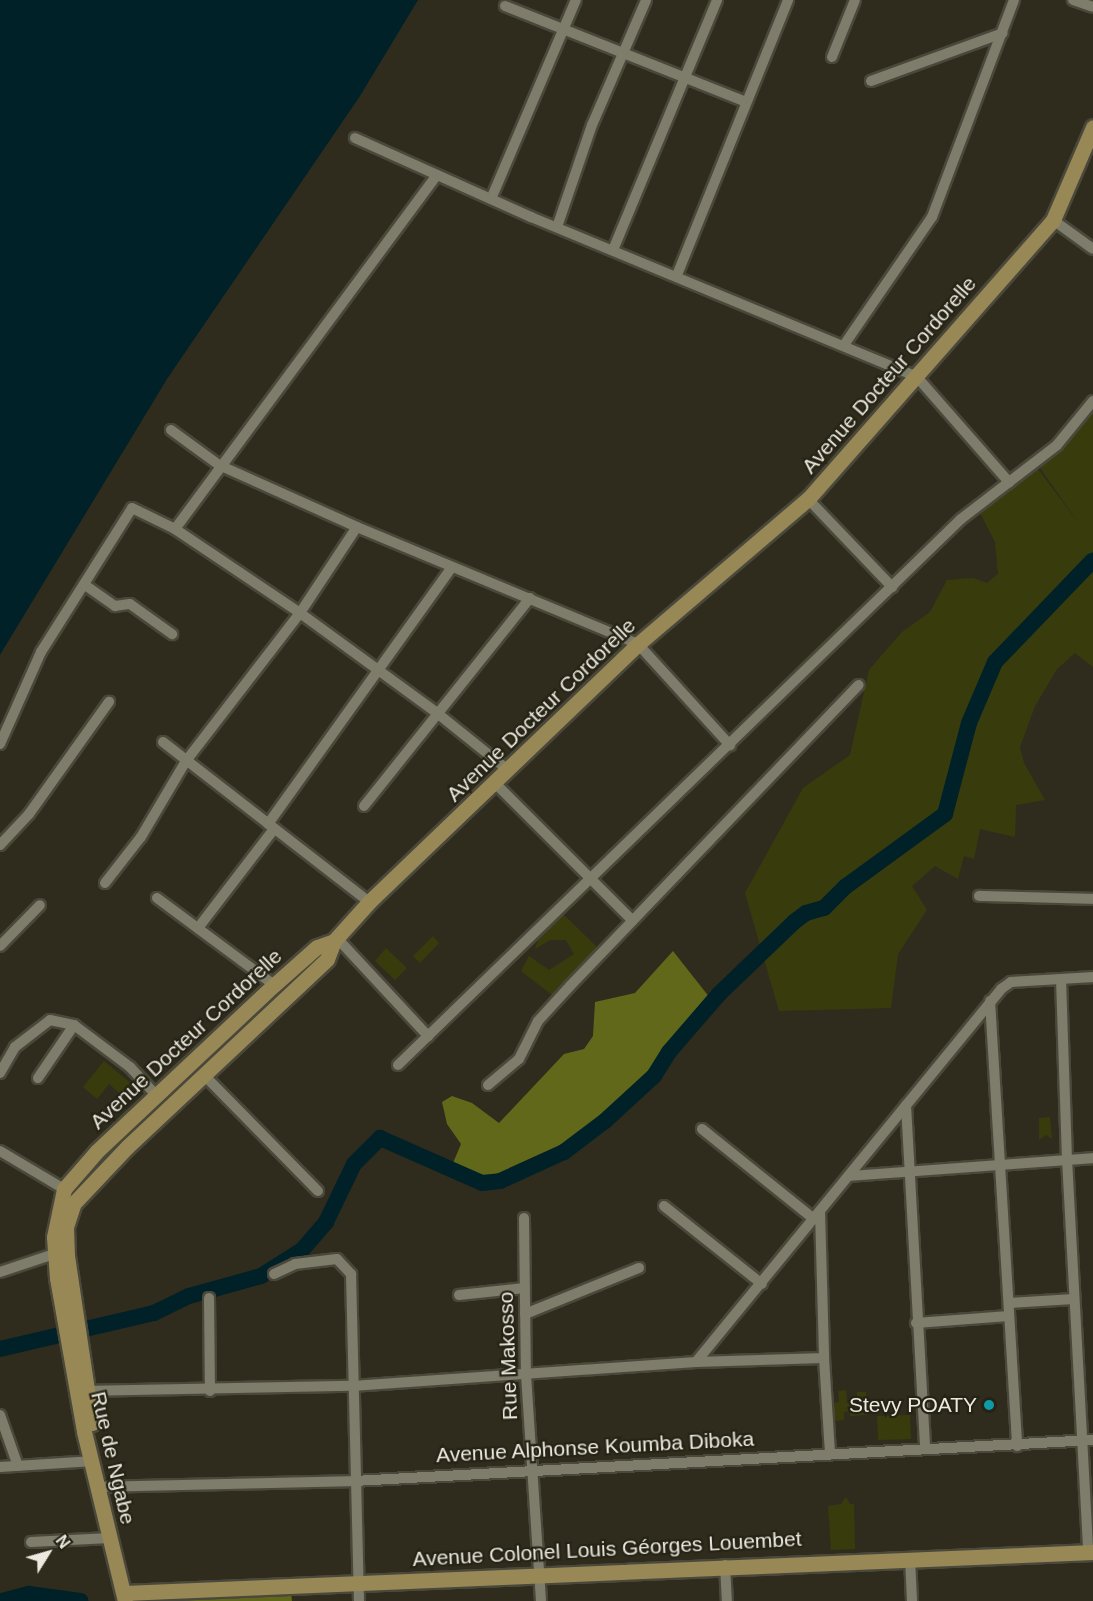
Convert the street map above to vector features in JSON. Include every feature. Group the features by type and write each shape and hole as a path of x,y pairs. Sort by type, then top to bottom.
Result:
{"street":[{"path":"491,200 576,0"},
{"path":"557,227 588,135 646,0"},
{"path":"614,250 683,75 717,0"},
{"path":"677,276 788,0"},
{"path":"832,57 855,0"},
{"path":"844,345 932,217 1014,0"},
{"path":"1073,0 1093,7"},
{"path":"506,6 746,102"},
{"path":"871,81 1003,33"},
{"name":"Avenue Docteur Cordorelle","path":"72,1330 54,1254 55,1223 64,1190 97,1151 316,947 335,939 369,902 638,644 808,499 1053,220 1092,125"},
{"path":"355,138 491,200 917,377 1009,482"},
{"path":"175,529 219,465 437,175"},
{"path":"1053,220 1093,249"},
{"path":"398,1065 961,519 1057,445 1093,401"},
{"path":"171,430 219,465 357,528 638,644 730,745"},
{"path":"808,499 892,587"},
{"path":"0,744 42,652 132,508 175,529 300,613 437,712 508,770"},
{"path":"105,883 141,837 186,761 300,613 357,528"},
{"path":"198,928 378,669 452,567"},
{"path":"85,585 115,606 130,604 172,634"},
{"path":"364,806 530,598"},
{"path":"488,1085 519,1059 538,1021 632,920 859,685"},
{"path":"0,845 29,814 109,702"},
{"path":"163,742 369,902"},
{"path":"495,783 632,920"},
{"path":"979,896 1093,899"},
{"path":"157,898 274,985"},
{"path":"0,946 40,905"},
{"path":"72,1330 65,1241 74,1203 203,1074 327,959 335,939 428,1036"},
{"path":"696,1362 762,1284 990,1001 1011,982 1093,977"},
{"path":"1062,979 1067,1159 1074,1299 1088,1441 1090,1552"},
{"path":"990,1001 1017,1446"},
{"path":"0,1074 15,1047 38,1026 50,1020 74,1026 130,1067 156,1095"},
{"path":"38,1078 74,1026"},
{"path":"203,1074 318,1191"},
{"path":"906,1105 916,1323 925,1448"},
{"path":"702,1129 817,1215"},
{"path":"0,1151 64,1190"},
{"path":"849,1176 1093,1158"},
{"path":"664,1206 762,1284"},
{"path":"817,1215 830,1454"},
{"name":"Rue Makosso","path":"524,1218 526,1376 541,1601"},
{"path":"0,1272 54,1254"},
{"path":"274,1274 295,1264 337,1259 348,1267 360,1601"},
{"path":"525,1314 639,1268"},
{"path":"459,1295 525,1288"},
{"path":"209,1298 210,1391"},
{"path":"1009,1303 1074,1299"},
{"path":"916,1323 1009,1317"},
{"name":"Rue de Ngabe","path":"72,1330 93,1457 124,1597"},
{"path":"82,1391 210,1391 352,1386 526,1376 696,1362 824,1358"},
{"path":"0,1415 18,1466"},
{"name":"Avenue Alphonse Koumba Diboka","path":"99,1487 354,1481 532,1469 1088,1441"},
{"path":"0,1467 93,1457"},
{"path":"32,1542 110,1538"},
{"name":"Avenue Colonel Louis Géorges Louembet","path":"124,1597 359,1581 1090,1552"},
{"path":"910,1558 912,1601"},
{"path":"725,1565 727,1601"}],"green space":[{"path":"1093,407 1093,667 1075,653 1057,669 1035,706 1020,747 1024,763 1045,800 1016,805 1015,837 980,829 974,859 964,856 958,879 935,866 912,886 927,910 898,954 891,1008 779,1011 745,893 803,788 850,755 869,670 902,632 930,612 947,580 973,578 987,583 998,574 995,542 978,509 1038,469 1080,525 1038,465"},
{"path":"561,912 598,948 552,995 521,971 529,956 549,970 574,954 566,940 550,940 535,949 540,934"},
{"path":"433,936 439,943 420,963 413,956"},
{"path":"386,948 407,968 395,980 375,961"},
{"path":"673,951 710,998 632,1092 577,1138 505,1174 492,1178 461,1170 453,1163 461,1144 447,1124 442,1102 452,1096 472,1103 499,1123 564,1054 584,1049 593,1036 595,1002 635,993"},
{"path":"104,1061 133,1085 123,1096 109,1084 97,1099 83,1087"},
{"path":"1050,1117 1052,1139 1046,1135 1039,1140 1039,1118"},
{"path":"846,1390 847,1403 857,1403 857,1392 866,1392 867,1415 850,1416 850,1411 844,1412 844,1420 833,1421 832,1403 839,1402 838,1391"},
{"path":"910,1415 911,1439 878,1440 877,1416"},
{"path":"846,1497 850,1504 854,1504 855,1549 831,1550 828,1506 841,1504"},
{"path":"291,1593 292,1601 153,1601 220,1595"}],"water":[{"path":"0,0 418,0 360,96 167,379 0,655"}],"waterway":[{"path":"0,1349 154,1313 189,1296 261,1276 302,1250 326,1222 354,1164 380,1138 482,1183 500,1181 564,1152 605,1121 654,1076 669,1052 719,994 794,922 806,913 824,908 845,887 945,814 969,723 995,662 1093,560"},
{"path":"2,1601 29,1594 81,1601"}],"place":[{"name":"Stevy POATY","path":"989,1405"}]}
